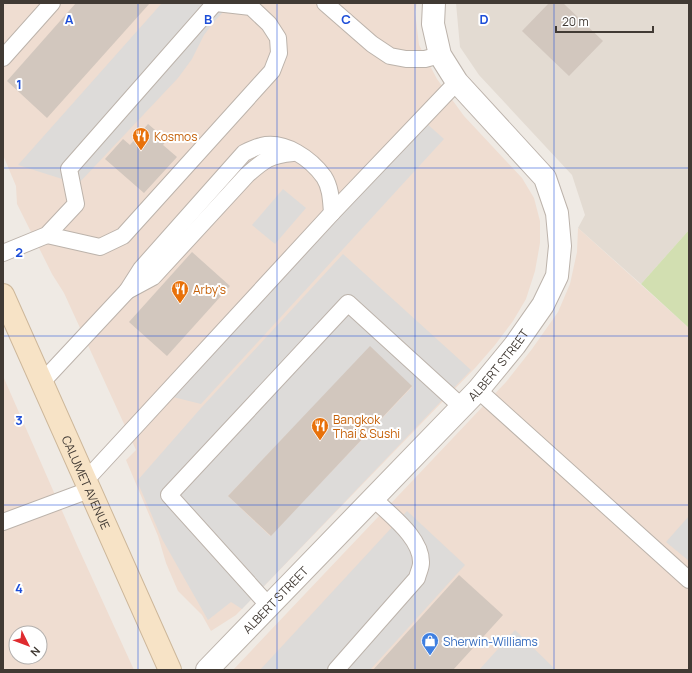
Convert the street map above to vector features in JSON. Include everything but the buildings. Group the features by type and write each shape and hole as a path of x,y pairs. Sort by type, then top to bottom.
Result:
{"main road":[{"name":"CALUMET AVENUE","path":"3,295 170,670"}],"street":[{"name":"ALBERT STREET","path":"207,670 478,390 515,345 543,305 557,276 560,246 557,213 545,178 457,82 440,55 433,24 434,3"}],"lane":[{"path":"3,58 52,3"},
{"path":"3,253 47,235 76,204 69,169 215,3 251,7 269,24 278,38 279,53 272,71 123,236 100,248 47,235"},
{"path":"325,3 372,44 390,56 406,59 425,59 440,55"},
{"path":"3,522 87,485 332,213 457,82"},
{"path":"42,382 127,291 141,269 244,153 262,145 279,145 297,152 313,165 324,178 330,193 332,213"},
{"path":"270,606 169,495 348,303 462,407"},
{"path":"478,390 689,580"},
{"path":"336,670 417,578 421,563 419,549 410,534 374,499"}],"shaded area":[{"path":"3,3 417,3 415,12 419,45 437,79 464,116 522,178 534,198 540,221 540,243 535,271 526,299 513,321 476,367 236,615 211,631 202,615 178,591 166,563 158,536 126,460 136,450 64,293 52,274 17,204 16,186 3,155"},
{"path":"162,3 231,3 204,35 192,59 178,78 78,184 18,165"},
{"path":"456,3 689,3 689,230 641,284 578,228 585,215 572,175 479,75 460,47"},
{"path":"425,122 444,139 201,404 173,397"},
{"path":"283,189 306,208 275,244 252,225"},
{"path":"578,228 689,328 689,670 233,670 506,382 532,349 558,312 570,284 577,252"},
{"path":"343,254 471,370 242,609 231,602 208,620 162,539 137,481 201,408","holes":["370,347 412,387 270,536 228,496"]},
{"path":"3,376 77,545 134,670 3,670"},
{"path":"407,511 465,565 370,670 260,670"},
{"path":"689,516 689,561 666,542"},
{"path":"515,630 556,670 479,670"}],"green space":[{"path":"689,230 689,328 641,284"}],"place":[{"name":"Kosmos","path":"141,151"},
{"name":"Arby's","path":"180,304"},
{"name":"Bangkok Thai & Sushi","path":"320,441"},
{"name":"Sherwin-Williams","path":"430,656"}]}
